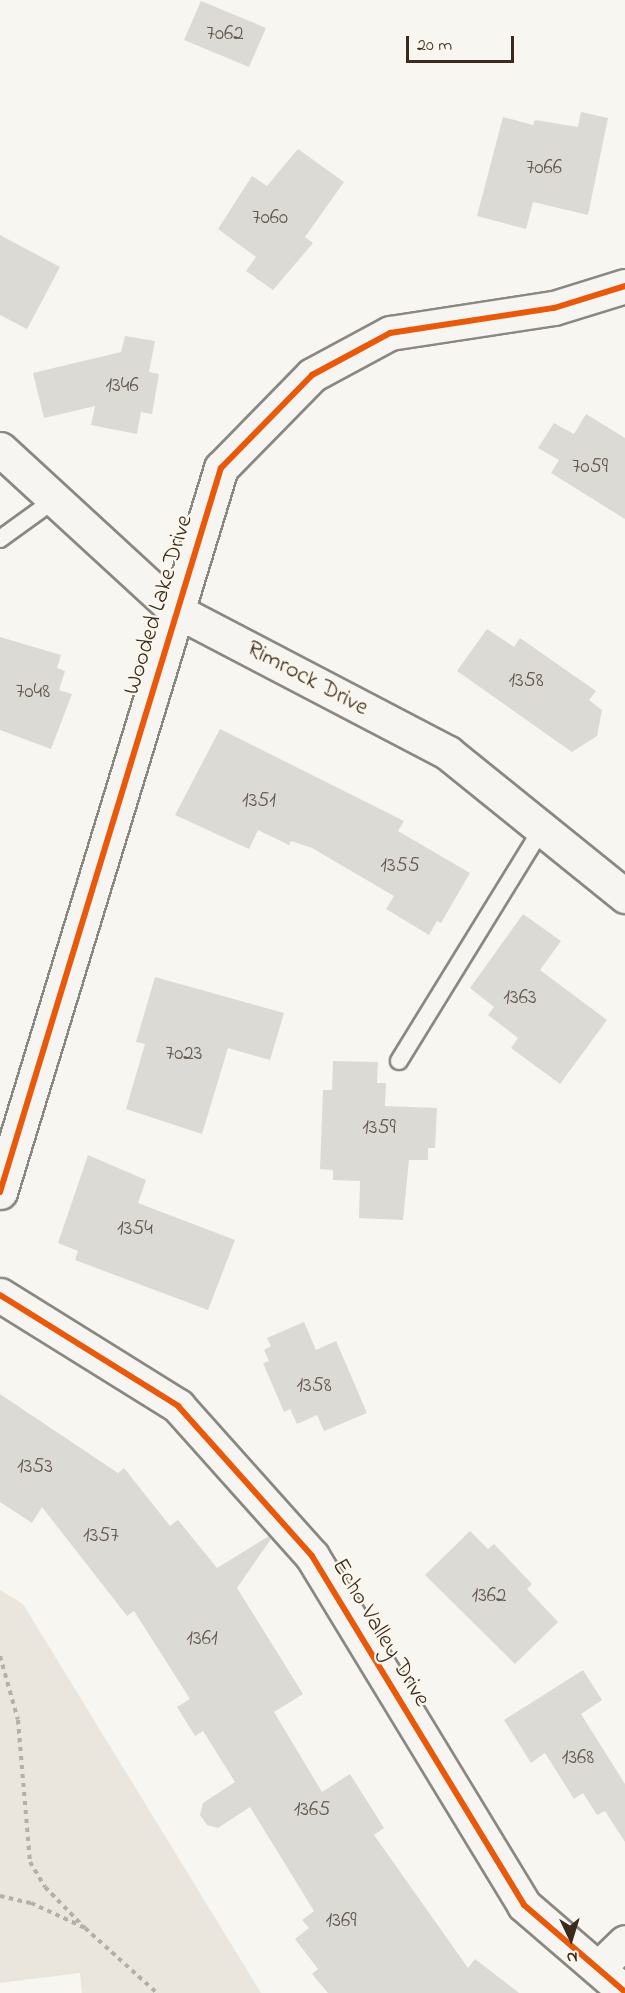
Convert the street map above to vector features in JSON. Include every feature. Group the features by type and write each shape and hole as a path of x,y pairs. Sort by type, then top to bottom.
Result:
{"street":[{"name":"Wooded Lake Drive","path":"0,1192 175,610 221,468 312,375 390,333 554,308 625,286"},
{"name":"Rimrock Drive","path":"0,449 175,610 448,753 625,896"},
{"name":"Echo Valley Drive","path":"0,1295 178,1406 312,1556 524,1905 625,1992"},
{"path":"598,1968 625,1942"}],"lane":[{"path":"0,539 54,500"},
{"path":"399,1061 542,829"}],"path":[{"path":"0,1656 18,1720 30,1862 45,1887 85,1928 157,1993"},
{"path":"0,1896 31,1903 85,1928"}],"shaded area":[{"path":"0,1590 23,1604 261,1993 82,1993 80,1973 0,1983"}],"building":[{"path":"201,1 266,28 249,67 184,40"},
{"path":"581,112 608,118 588,215 533,202 526,229 477,216 503,117 533,125 535,120 578,127"},
{"path":"298,149 344,182 305,237 313,243 273,290 246,271 256,257 218,229 252,176 267,186"},
{"path":"0,235 60,267 27,329 0,315"},
{"path":"125,336 155,341 149,372 159,374 152,414 141,412 137,434 91,425 95,406 44,418 33,373 121,352"},
{"path":"586,414 625,438 625,519 551,473 559,460 538,448 554,423 574,434"},
{"path":"487,629 514,647 520,638 596,691 589,700 602,710 597,736 572,752 457,671"},
{"path":"0,637 61,655 57,668 65,671 59,690 72,694 51,749 0,730"},
{"path":"220,729 404,821 398,831 470,873 441,923 437,921 429,935 386,909 394,896 312,848 291,841 289,845 258,830 249,849 175,815"},
{"path":"523,914 561,941 540,970 607,1020 560,1084 511,1048 518,1038 488,1015 494,1007 470,988"},
{"path":"155,977 284,1013 270,1060 228,1048 202,1134 126,1109 145,1044 136,1042"},
{"path":"333,1061 378,1062 377,1083 386,1083 385,1106 437,1108 435,1148 428,1148 428,1160 409,1160 403,1220 359,1218 360,1181 333,1180 333,1170 320,1169 323,1090 332,1090"},
{"path":"88,1155 146,1180 138,1203 235,1240 208,1310 75,1260 78,1251 58,1243"},
{"path":"304,1322 316,1350 336,1341 367,1413 324,1431 317,1415 297,1424 290,1409 284,1412 263,1363 269,1361 264,1350 271,1346 267,1338"},
{"path":"0,1394 118,1473 124,1468 170,1526 178,1520 217,1568 269,1536 271,1539 237,1588 303,1694 274,1712 322,1792 350,1774 384,1828 374,1835 468,1968 475,1959 519,1993 328,1993 312,1974 318,1969 295,1939 309,1928 302,1920 314,1911 250,1807 218,1828 207,1825 200,1815 203,1803 235,1782 203,1731 195,1736 177,1707 190,1699 134,1611 127,1616 42,1507 32,1523 0,1502"},
{"path":"470,1531 488,1549 494,1544 532,1584 527,1589 558,1622 515,1664 425,1575"},
{"path":"583,1670 602,1700 581,1714 625,1784 625,1842 605,1811 597,1815 583,1793 574,1799 545,1753 531,1763 504,1720"}],"cycle path":[{"path":"0,1192 221,468 312,375 390,333 554,308 625,286"},
{"path":"0,1295 178,1406 312,1556 524,1905 625,1992"}]}
